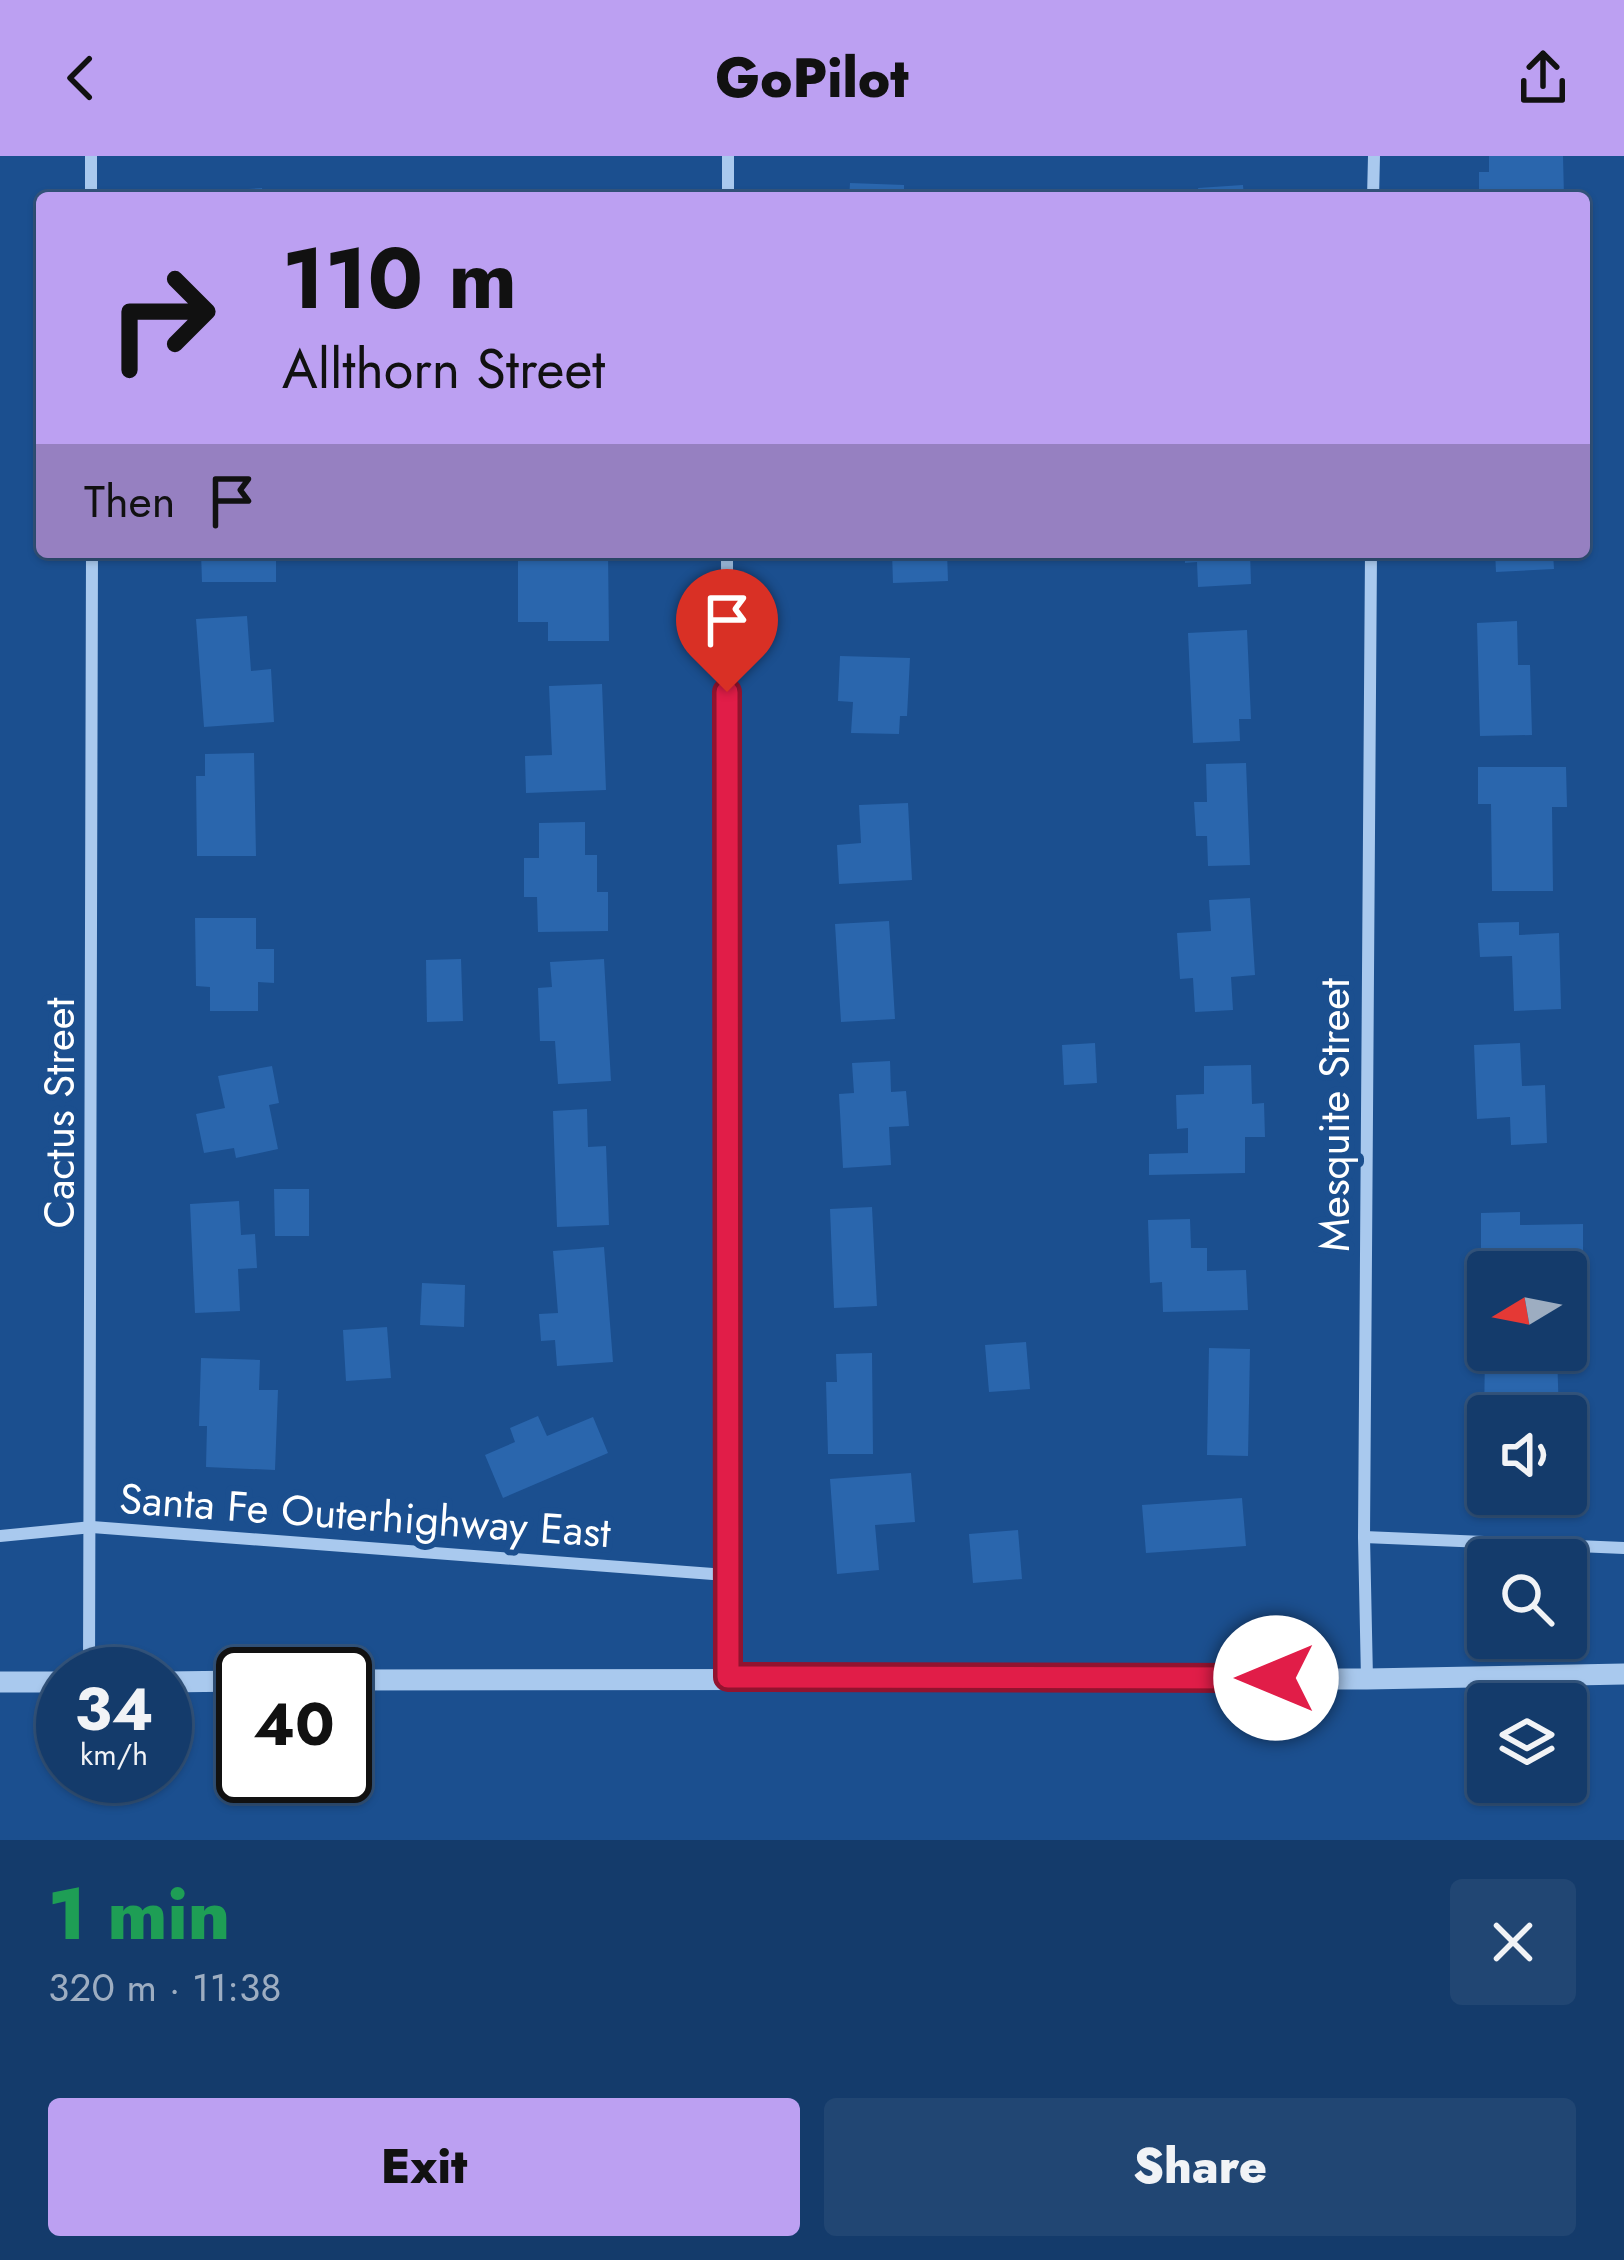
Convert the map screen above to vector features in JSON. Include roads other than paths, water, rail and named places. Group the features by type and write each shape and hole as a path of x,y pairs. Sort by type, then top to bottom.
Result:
{"street":[{"path":"92,156 92,192"},
{"path":"728,156 728,192"},
{"path":"1373,192 1374,156"},
{"name":"Cactus Street","path":"90,1647 92,558"},
{"path":"728,558 728,1677"},
{"name":"Mesquite Street","path":"1367,1679 1371,558"},
{"name":"Santa Fe Outerhighway East","path":"0,1537 92,1527 726,1575"},
{"path":"1364,1537 1624,1548"},
{"path":"372,1680 1367,1679 1624,1674"},
{"path":"0,1682 36,1682"}]}
